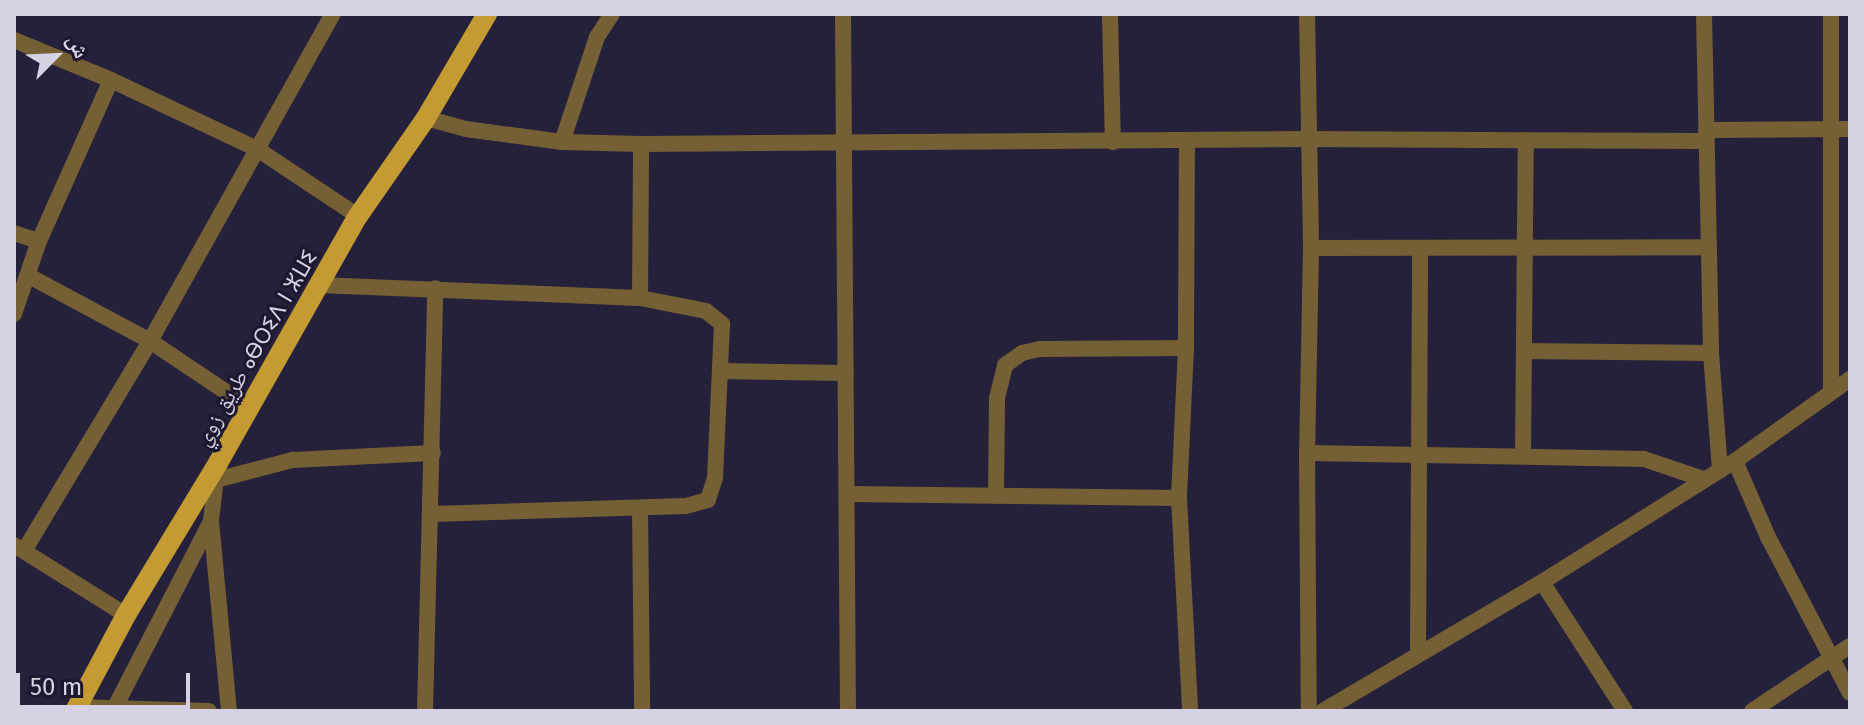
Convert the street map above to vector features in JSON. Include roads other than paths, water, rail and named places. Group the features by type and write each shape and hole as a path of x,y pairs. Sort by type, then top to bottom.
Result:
{"main road":[{"name":"طريق زوي ⴰⴱⵔⵉⴷ ⵏ ⵣⵡⵉ","path":"76,709 126,615 217,472 247,406 358,216 426,118 487,14"}],"street":[{"path":"126,615 19,548 150,341 333,14"},
{"path":"562,142 597,37 612,14"},
{"path":"843,14 848,711"},
{"path":"1110,14 1113,142"},
{"path":"1307,14 1311,248 1307,453 1309,711"},
{"path":"1704,14 1711,353 1720,471"},
{"path":"1831,14 1831,391"},
{"path":"14,40 111,80 257,149 358,216"},
{"path":"14,314 39,241 111,80"},
{"path":"426,118 466,129 562,142 641,144 1526,140 1850,129"},
{"path":"1187,140 1186,348 1179,498 1189,711"},
{"path":"1523,455 1526,140"},
{"path":"640,298 641,144"},
{"path":"14,233 39,241"},
{"path":"1311,248 1708,247"},
{"path":"1418,652 1420,249"},
{"path":"29,276 150,341 247,406"},
{"path":"319,285 640,298 696,309 719,318 723,336 715,478 708,500 685,506 432,514"},
{"path":"425,711 435,288"},
{"path":"996,496 997,398 1005,365 1022,353 1040,349 1186,348"},
{"path":"1524,351 1711,353"},
{"path":"721,371 846,373"},
{"path":"1323,711 1418,652 1542,582 1720,471 1850,379"},
{"path":"229,711 211,521 217,472 293,460 433,453"},
{"path":"1307,453 1644,459 1703,479"},
{"path":"1735,461 1768,537 1829,659 1850,693"},
{"path":"848,494 1179,498"},
{"path":"640,508 642,711"},
{"path":"114,709 211,521"},
{"path":"1542,582 1625,711"},
{"path":"1752,711 1850,646"},
{"path":"76,709 209,711"}]}
